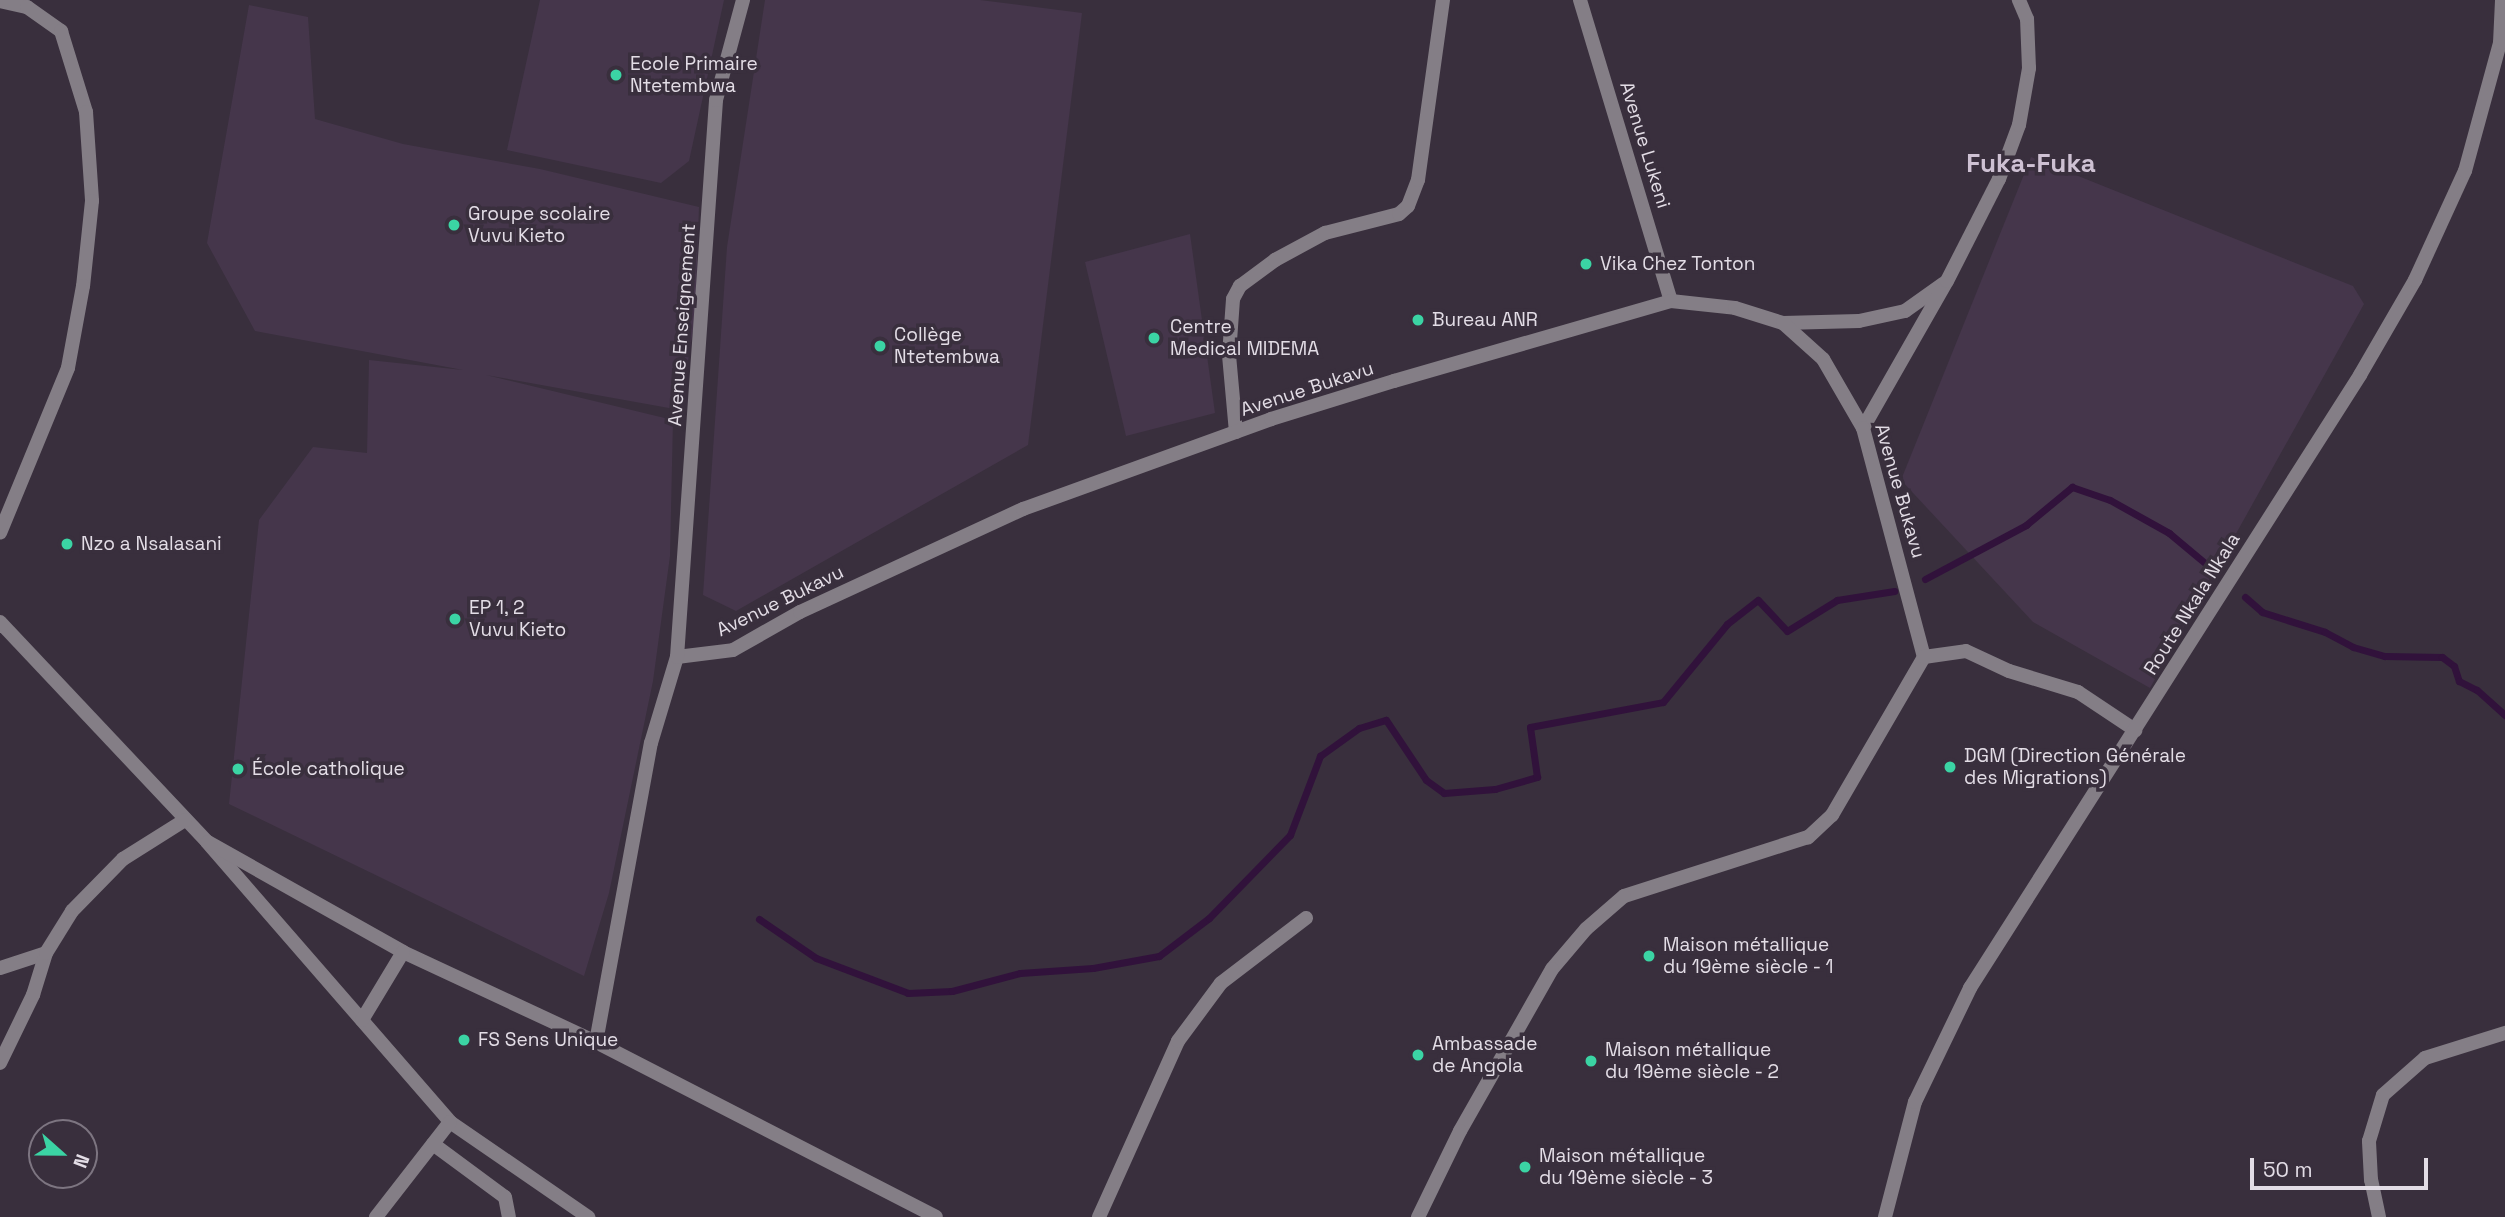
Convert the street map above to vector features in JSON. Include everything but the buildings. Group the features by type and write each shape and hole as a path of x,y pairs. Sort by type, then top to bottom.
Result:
{"street":[{"name":"Avenue Enseignement","path":"596,1042 651,743 677,657 716,100 743,0"},
{"path":"1236,432 1229,355 1233,299 1240,286 1275,260 1325,233 1399,214 1408,206 1418,180 1443,0"},
{"name":"Avenue Lukeni","path":"1580,0 1671,301"},
{"path":"1863,428 1947,281 1999,179 2019,125 2029,68 2027,19 2020,0"},
{"name":"Route Nkala Nkala","path":"1885,1217 1915,1102 1970,988 2416,280 2465,171 2502,43 2502,0"},
{"path":"0,1 27,7 61,31 86,112 92,201 83,286 68,368 0,533"},
{"path":"1783,323 1859,321 1905,311 1947,281"},
{"name":"Avenue Bukavu","path":"677,657 733,650 800,612 1023,509 1236,432 1394,381 1671,301 1735,308 1783,323 1823,359 1863,428 1924,657"},
{"path":"0,622 207,842 450,1122 588,1217"},
{"path":"1418,1217 1460,1131 1552,969 1586,929 1624,896 1808,837 1832,815 1924,657 1966,651 2009,671 2078,692 2135,730"},
{"path":"0,1063 33,995 46,953 72,911 123,859 185,820"},
{"path":"207,842 402,952 596,1042 936,1217"},
{"path":"1099,1217 1178,1041 1222,983 1306,918"},
{"path":"362,1020 402,952"},
{"path":"0,968 46,953"},
{"path":"2379,1217 2371,1180 2369,1141 2383,1095 2425,1058 2505,1033"},
{"path":"376,1217 450,1122"},
{"path":"433,1144 505,1197 509,1217"}],"shaded area":[{"name":"Ecole Primaire Ntetembwa","path":"540,0 724,0 689,161 661,183 507,150"},
{"name":"Collège Ntetembwa","path":"765,0 980,0 1082,13 1028,445 736,611 703,595 727,247"},
{"name":"EP 1, 2 Vuvu Kieto","path":"249,5 308,17 315,119 403,144 540,169 699,207 695,318 680,410 486,375 673,420 670,556 653,681 609,893 584,976 229,804 259,520 313,447 367,453 369,360 463,370 255,331 207,243"},
{"path":"2031,157 2353,286 2364,304 2150,688 2033,622 1901,480"},
{"name":"Centre Medical MIDEMA","path":"1190,234 1215,413 1126,436 1085,262"}],"waterway":[{"path":"1925,579 2026,525 2072,487 2110,500 2169,533 2212,569"},
{"path":"759,919 816,958 908,993 952,991 1020,973 1093,968 1159,956 1209,918 1290,835 1320,756 1359,728 1386,720 1426,780 1444,793 1495,789 1537,777 1530,727 1663,702 1727,624 1758,600 1787,631 1837,600 1894,591"},
{"path":"2245,597 2262,612 2325,632 2353,647 2385,656 2442,657 2454,666 2459,681 2477,690 2505,715"}],"place":[{"name":"Ecole Primaire Ntetembwa","path":"616,75"},
{"name":"Groupe scolaire Vuvu Kieto","path":"454,225"},
{"name":"Vika Chez Tonton","path":"1586,264"},
{"name":"Bureau ANR","path":"1418,320"},
{"name":"Centre Medical MIDEMA","path":"1154,338"},
{"name":"Collège Ntetembwa","path":"880,346"},
{"name":"Nzo a Nsalasani","path":"67,544"},
{"name":"EP 1, 2 Vuvu Kieto","path":"455,619"},
{"name":"DGM (Direction Générale des Migrations)","path":"1950,767"},
{"name":"École catholique","path":"238,769"},
{"name":"Maison métallique du 19ème siècle - 1","path":"1649,956"},
{"name":"FS Sens Unique","path":"464,1040"},
{"name":"Ambassade de Angola","path":"1418,1055"},
{"name":"Maison métallique du 19ème siècle - 2","path":"1591,1061"},
{"name":"Maison métallique du 19ème siècle - 3","path":"1525,1167"}],"district":[{"name":"Fuka-Fuka","path":"2031,164"}]}
